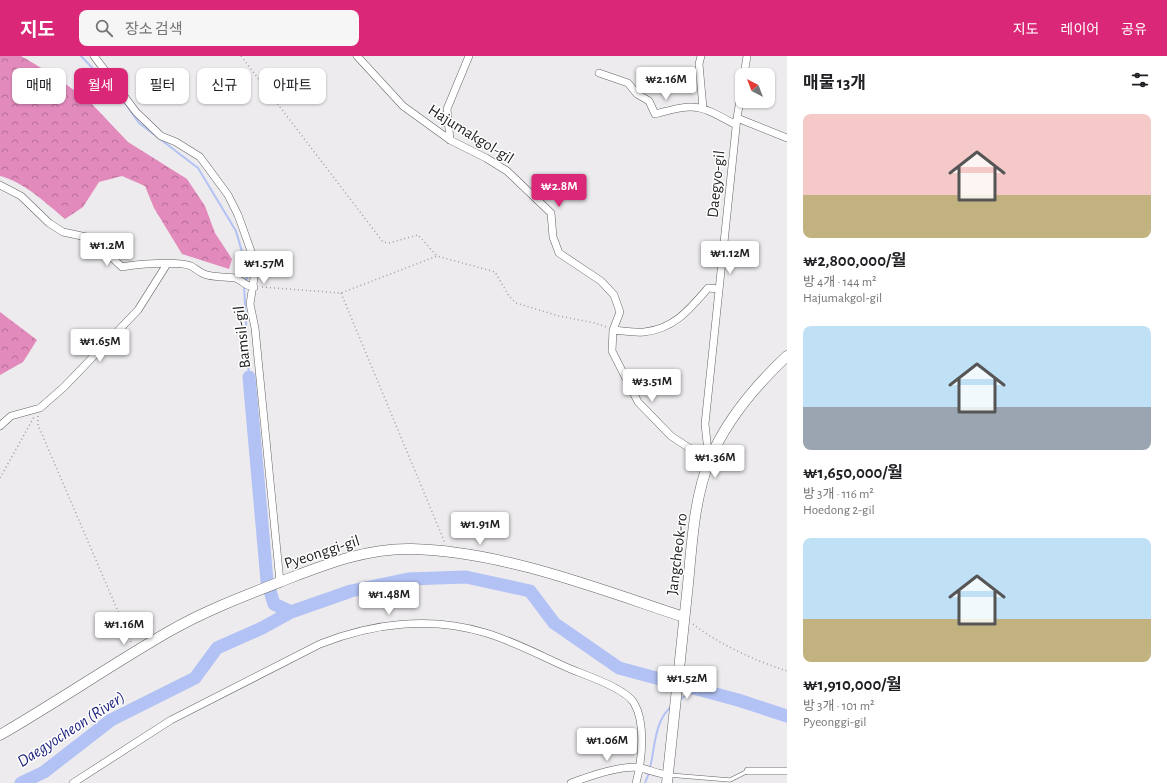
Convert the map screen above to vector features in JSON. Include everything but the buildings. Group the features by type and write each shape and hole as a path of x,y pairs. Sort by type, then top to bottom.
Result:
{"main road":[{"name":"Jangcheok-ro","path":"668,775 682,629 697,510 709,461 717,444 746,398 787,356"},
{"name":"Pyeonggi-gil","path":"0,735 175,628 216,608 356,554 411,549 493,559 572,580 684,618"}],"street":[{"name":"Bamsil-gil","path":"94,56 136,112 161,136 176,142 200,157 228,195 238,214 256,265 250,304 256,328 273,585"},
{"name":"Hajumakgol-gil","path":"357,56 403,106 450,140 486,158 507,171 551,213 553,237 559,253 601,280 614,295 620,312 613,330 612,351 638,402 671,436 709,461"},
{"path":"450,140 447,109 469,56"},
{"path":"701,56 699,64 703,108"},
{"path":"745,68 747,56"},
{"path":"599,73 628,83 637,94 649,101 655,114 694,106 787,138"},
{"name":"Daegyo-gil","path":"709,461 705,424 739,108"},
{"path":"2,188 21,196 50,223 63,232 91,238 122,267 167,264 190,266 204,274 241,280 252,287"},
{"path":"0,426 11,416 38,409 64,387 138,310 167,264"},
{"path":"613,330 644,332 668,326 686,314 708,288 719,289"},
{"path":"73,783 171,720 320,644 344,634 407,622 446,624 486,633 580,672 624,694 633,702 640,717 642,768 636,783"},
{"path":"571,783 617,770 642,768 654,773 668,775"},
{"path":"748,771 787,771"}],"lane":[{"path":"668,775 730,780 748,771"}],"path":[{"path":"241,56 383,242 389,243 418,235 437,256 495,272 509,296 516,303 559,316 595,322 613,330"},
{"path":"252,287 341,293 437,256"},
{"path":"341,293 449,553"},
{"path":"0,478 38,409"},
{"path":"38,409 38,425 136,652"},
{"path":"684,618 704,633 763,663 787,671"}],"green space":[{"path":"0,56 21,56 41,68 12,68 12,104 66,104 66,84 74,90 74,104 92,104 128,142 187,179 205,206 215,233 232,259 229,269 182,254 154,208 145,186 122,176 99,182 83,207 65,219 26,188 0,176"},
{"path":"0,312 37,340 23,362 0,375"}],"waterway":[{"path":"81,56 122,99 139,123 198,168 236,231 248,273 246,281"},
{"path":"244,285 249,377"},
{"path":"249,377 267,581 274,604 291,612"},
{"name":"Daegyocheon (River)","path":"21,783 44,772 111,720 195,678 217,648 262,628 291,612 351,591 408,579 466,577 530,591 554,623 619,668 738,700 787,716"},
{"path":"680,700 687,694 701,690"},
{"path":"650,768 658,727 666,712 672,706"},
{"path":"645,783 649,773"}]}
